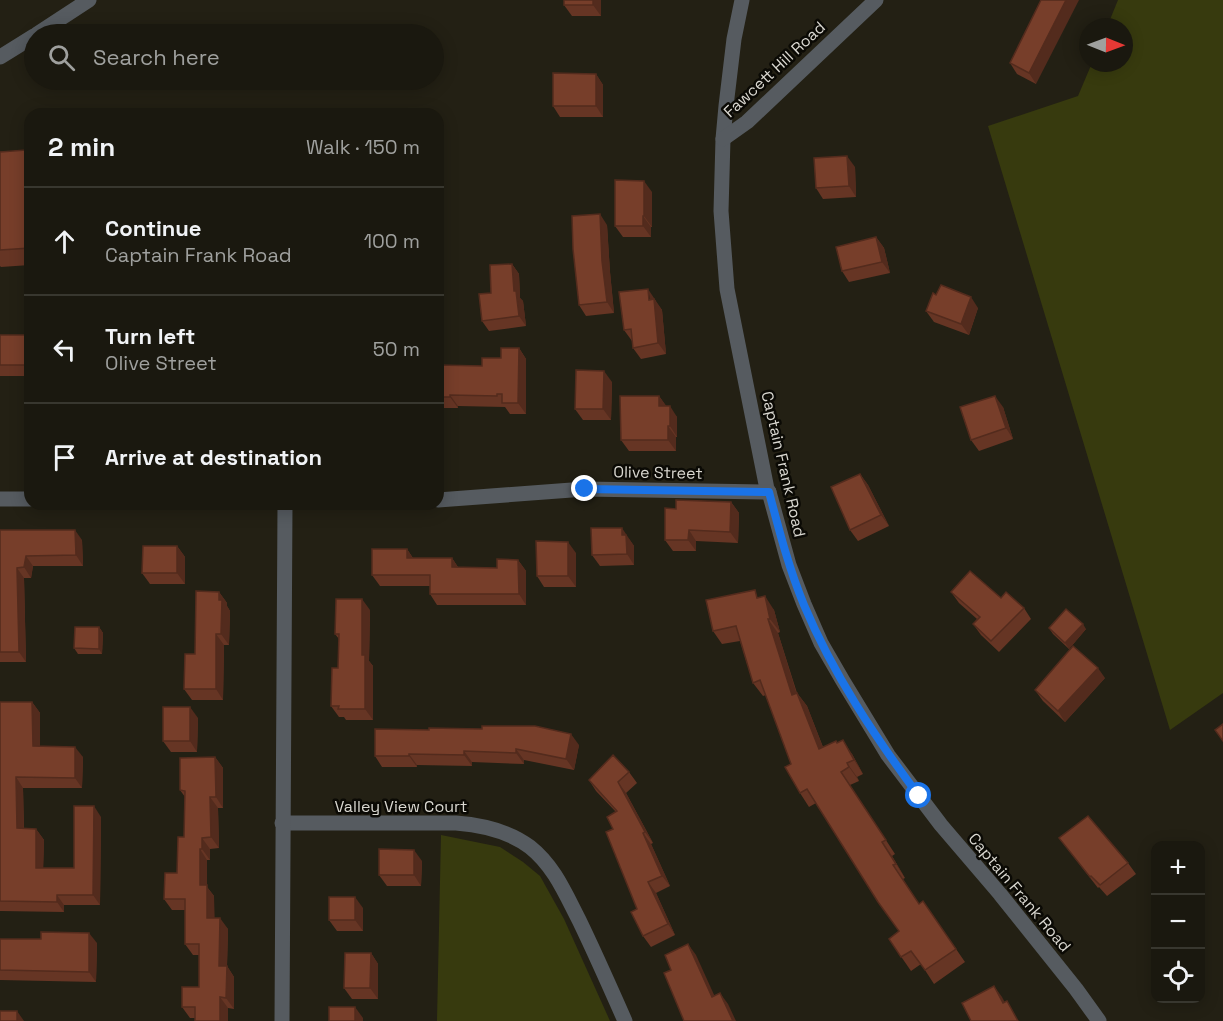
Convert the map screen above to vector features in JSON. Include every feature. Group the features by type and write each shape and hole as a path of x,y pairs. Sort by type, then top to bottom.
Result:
{"street":[{"path":"53,24 89,0"},
{"name":"Captain Frank Road","path":"742,0 732,58 723,139 721,211 727,290 767,489 789,565 817,634 888,755 941,825 1000,894 1099,1021"},
{"name":"Fawcett Hill Road","path":"723,139 747,122 876,0"},
{"path":"0,57 24,42"},
{"name":"Olive Street","path":"444,500 585,489 769,492"},
{"path":"0,499 24,499"},
{"path":"282,1021 285,510"},
{"name":"Valley View Court","path":"282,823 475,824 513,836 530,847 558,878 625,1021"}],"green space":[{"path":"1118,0 1223,0 1223,693 1170,730 988,126 1078,96 1088,72 1133,72 1133,18 1111,18"},
{"path":"441,835 500,847 540,876 564,919 610,1021 437,1021"}],"building":[{"path":"564,0 593,0 593,5 564,5"},
{"path":"1041,0 1066,0 1029,73 1010,63"},
{"path":"553,73 596,74 596,106 553,106"},
{"path":"24,150 24,248 0,250 0,152"},
{"path":"847,156 849,186 816,188 814,158"},
{"path":"615,180 644,181 643,226 615,226"},
{"path":"600,214 607,302 579,305 572,216"},
{"path":"876,237 882,262 842,271 836,247"},
{"path":"512,264 519,316 482,321 479,294 491,293 490,265"},
{"path":"941,285 971,297 961,324 926,311 933,293 936,295"},
{"path":"648,289 649,300 654,299 658,343 633,348 631,329 624,330 619,292"},
{"path":"0,335 24,335 24,365 0,365"},
{"path":"501,348 519,348 518,403 502,403 502,394 444,397 444,365 482,366 482,358 501,358"},
{"path":"576,370 604,371 603,409 575,409"},
{"path":"620,396 659,396 659,406 670,406 668,440 621,440"},
{"path":"995,396 1006,428 971,440 960,407"},
{"path":"860,474 881,515 850,530 831,487"},
{"path":"676,500 731,502 730,532 689,530 688,540 665,540 665,508 676,509"},
{"path":"591,528 622,528 622,535 626,535 627,554 592,555"},
{"path":"0,530 75,530 76,555 26,556 24,567 17,568 19,652 0,652"},
{"path":"536,541 568,542 568,576 537,576"},
{"path":"143,546 177,546 177,573 142,573"},
{"path":"372,549 407,549 407,558 452,558 452,567 497,568 497,559 518,560 519,594 430,594 430,575 372,575"},
{"path":"970,571 1001,598 1006,592 1024,608 991,641 973,624 980,617 951,592"},
{"path":"755,590 757,598 765,596 770,619 768,619 792,695 797,693 819,749 843,740 854,760 847,763 849,767 841,772 886,840 882,842 896,864 893,865 919,904 923,901 956,949 925,970 911,951 901,957 889,939 899,931 878,902 807,789 800,793 785,767 791,764 760,680 753,683 736,626 713,631 706,600"},
{"path":"196,591 219,592 219,600 222,600 221,634 216,634 216,689 184,689 185,654 195,654"},
{"path":"336,599 362,599 365,709 338,709 339,706 331,706 332,668 338,668 339,634 335,634"},
{"path":"1066,609 1083,624 1065,643 1049,628"},
{"path":"75,627 99,627 99,649 74,648"},
{"path":"1073,646 1098,668 1058,711 1035,690"},
{"path":"0,702 32,702 33,746 75,747 75,778 16,777 17,828 36,829 36,868 74,868 74,806 94,806 93,895 57,895 57,902 0,901"},
{"path":"163,707 190,707 190,741 163,741"},
{"path":"1223,724 1223,741 1215,730"},
{"path":"482,726 535,726 571,734 566,759 516,749 516,753 464,751 464,755 375,756 375,729 482,729"},
{"path":"613,755 629,772 618,782 645,832 643,833 662,876 648,882 668,924 643,936 631,912 637,909 606,832 613,829 607,817 617,811 589,780"},
{"path":"215,757 216,797 210,797 211,837 202,838 202,849 200,849 200,885 207,885 207,918 220,918 219,966 227,966 226,998 220,997 220,1021 195,1021 195,1007 182,1007 182,987 199,987 199,944 185,944 185,899 164,899 165,873 177,873 178,837 184,837 185,791 180,790 180,758"},
{"path":"1088,816 1128,863 1100,885 1090,877 1059,838"},
{"path":"379,849 414,850 414,875 379,875"},
{"path":"329,897 355,897 355,920 329,920"},
{"path":"41,932 89,933 89,972 0,970 0,939 41,939"},
{"path":"688,944 712,997 720,993 733,1021 684,1021 664,973 671,970 665,955"},
{"path":"345,953 371,953 370,988 344,988"},
{"path":"994,986 1003,1003 1007,1001 1018,1021 971,1021 962,1003"},
{"path":"329,1007 355,1007 355,1021 329,1021"},
{"path":"0,1011 17,1011 17,1021 0,1021"}],"route":[{"path":"585,489 769,492 789,565 821,644 888,755 919,796"}]}
